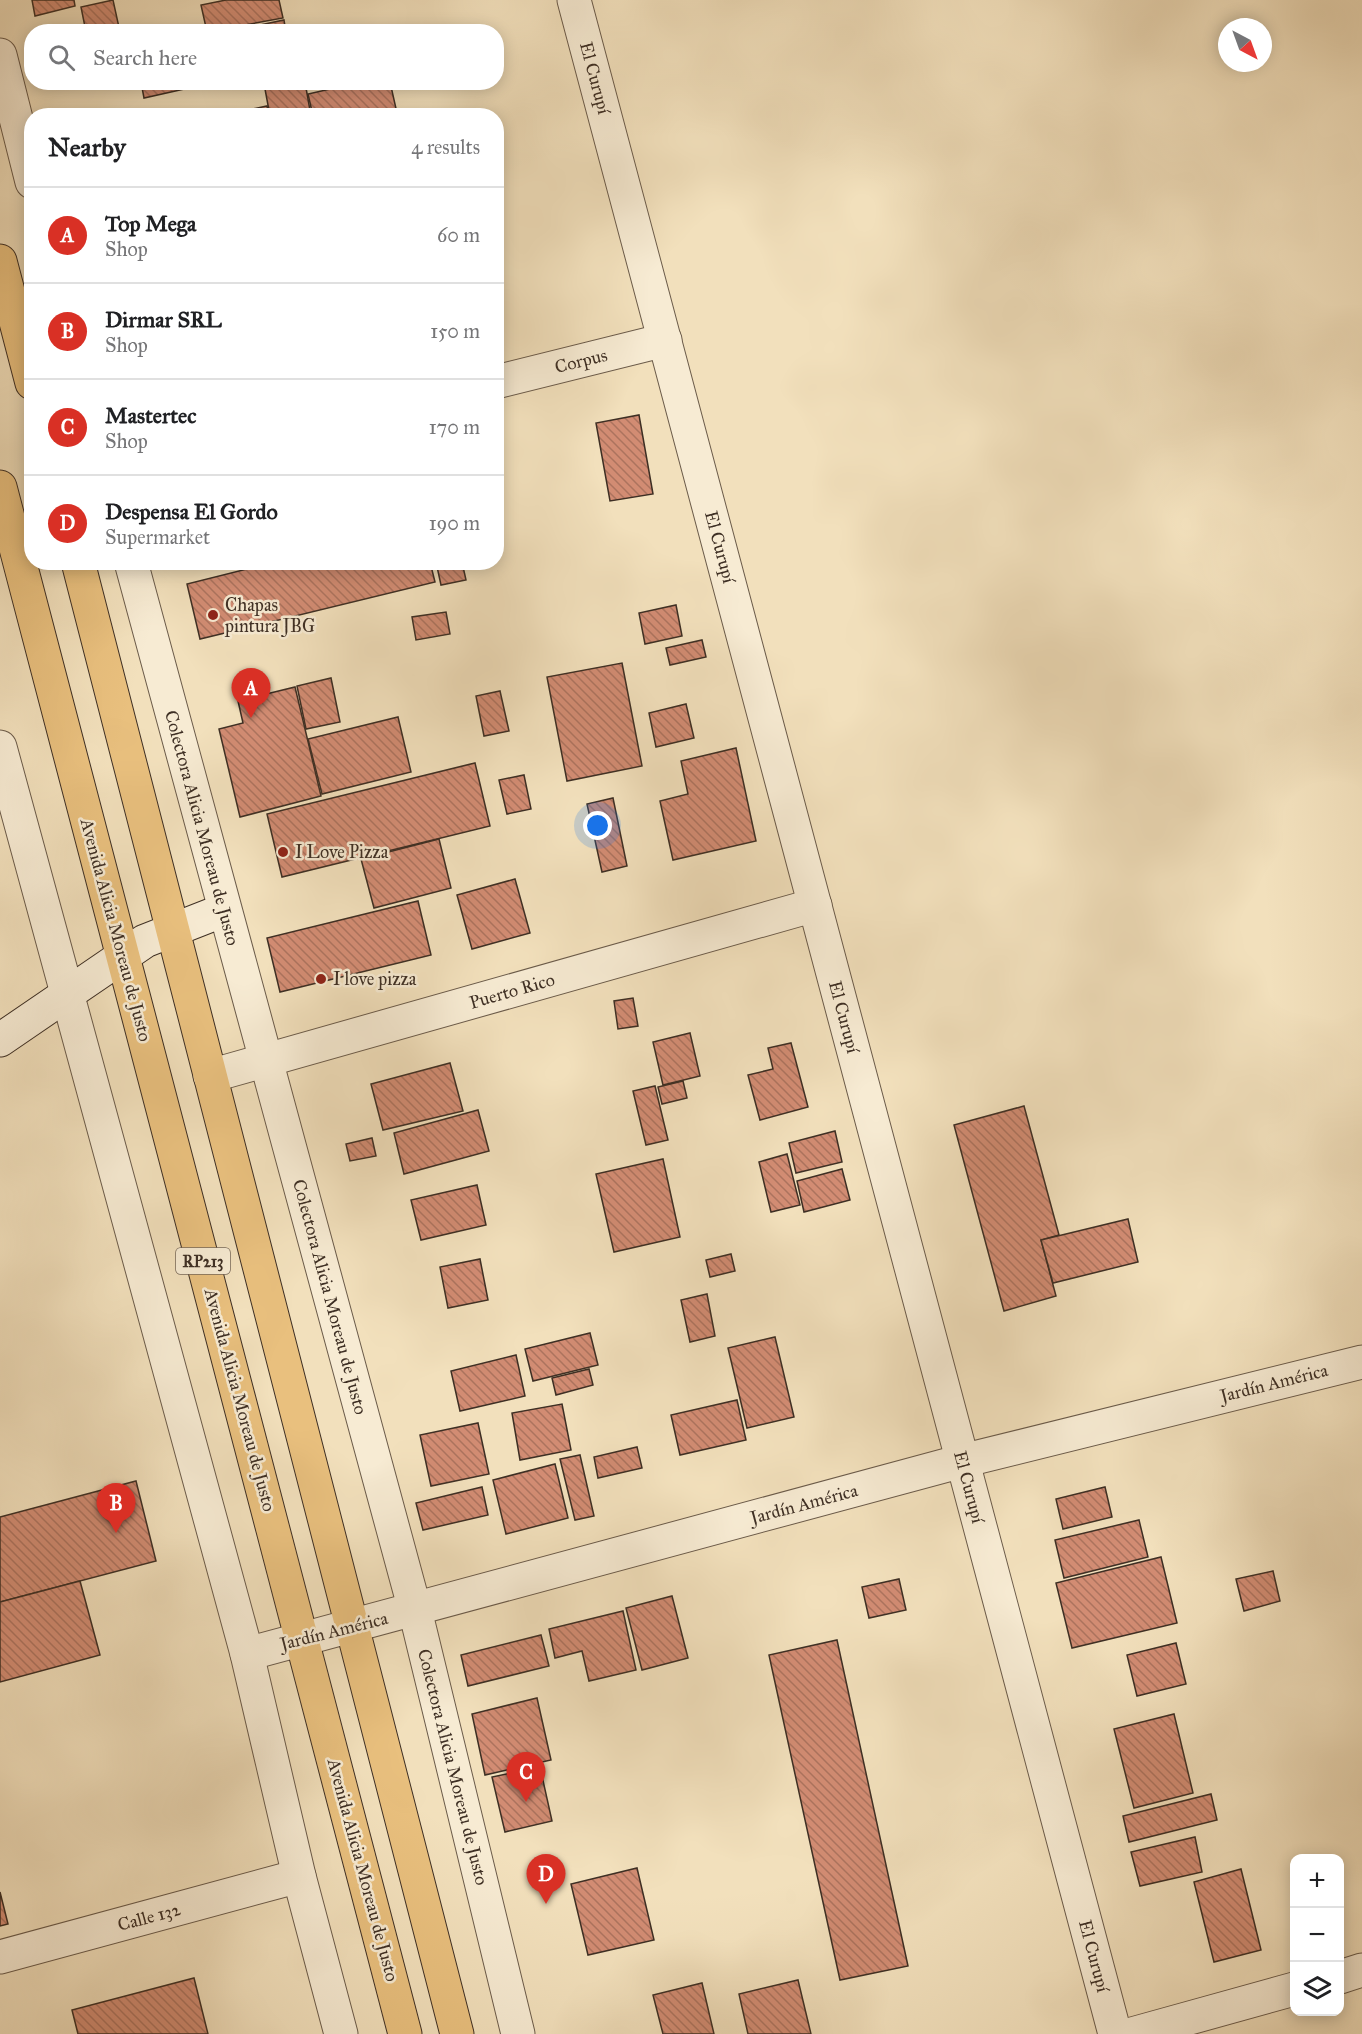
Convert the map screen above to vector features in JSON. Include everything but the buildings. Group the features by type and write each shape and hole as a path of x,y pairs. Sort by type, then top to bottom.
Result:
{"main road":[{"path":"0,261 24,352"},
{"name":"Avenida Alicia Moreau de Justo","path":"0,487 405,2034"},
{"name":"RP213","path":"80,570 457,2034"}],"street":[{"name":"El Curupí","path":"574,0 1115,2034"},
{"path":"0,55 24,150"},
{"name":"Corpus","path":"504,380 664,340"},
{"name":"Colectora Alicia Moreau de Justo","path":"133,570 415,1610 518,2034"},
{"path":"0,747 247,1654 299,1876 341,2034"},
{"name":"Puerto Rico","path":"210,1076 815,905"},
{"path":"0,1040 145,941 224,910"},
{"name":"Jardín América","path":"247,1654 352,1628 962,1461 1362,1362"},
{"name":"Calle 132","path":"0,1957 299,1876"},
{"path":"1344,1976 1362,1970"},
{"path":"1132,2034 1290,1990"}],"place":[{"name":"Chapas pintura JBG","path":"213,615"},
{"name":"Top Mega","path":"251,718"},
{"name":"I Love Pizza","path":"283,852"},
{"name":"I love pizza","path":"321,979"},
{"name":"Dirmar SRL","path":"116,1533"},
{"name":"Mastertec","path":"526,1802"},
{"name":"Despensa El Gordo","path":"546,1904"}]}
